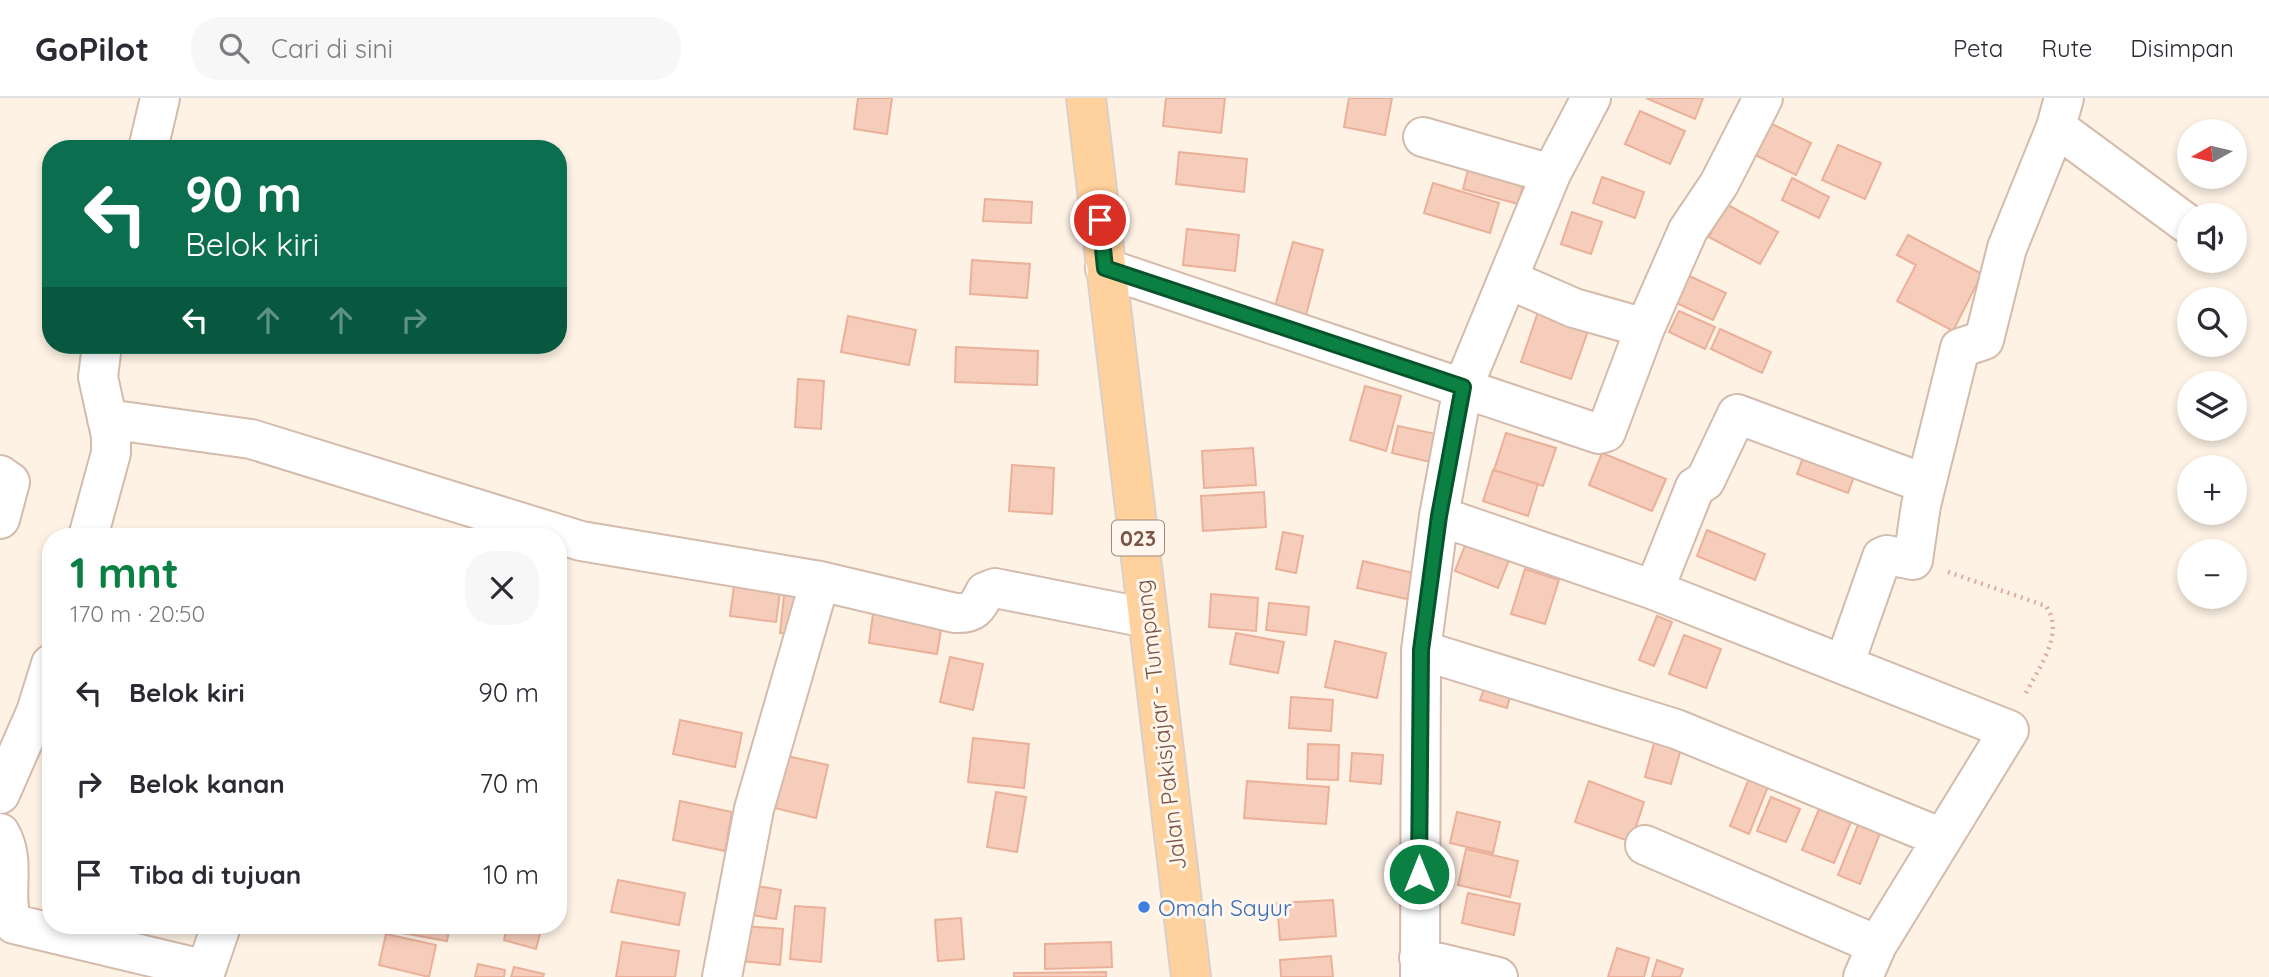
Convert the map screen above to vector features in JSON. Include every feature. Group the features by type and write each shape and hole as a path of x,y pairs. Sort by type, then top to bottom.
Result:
{"main road":[{"name":"Jalan Pakisjajar - Tumpang","path":"1086,98 1191,977"}],"street":[{"path":"150,140 160,98"},
{"path":"1498,977 1420,967 1421,650 1439,516 1463,387 1510,280 1551,174 1591,98"},
{"path":"1105,268 1603,434 1688,230 1719,184 1762,98"},
{"path":"1844,665 1882,557 1887,555 1913,560 1926,484 1972,344 2060,113 2177,215"},
{"path":"1423,136 1551,174"},
{"path":"1510,280 1574,309 1645,328"},
{"path":"91,528 111,453 98,377 101,354"},
{"path":"1654,590 1695,487 1704,481 1737,414 1926,484"},
{"path":"107,419 251,439 535,528"},
{"path":"0,475 10,482 0,519"},
{"path":"1439,516 1654,590 2009,730 1870,961 1645,845"},
{"path":"567,537 820,581 955,613 969,614 976,609 985,592 995,588 1147,618"},
{"path":"722,977 754,809 820,581"},
{"path":"1421,650 1676,729 1942,838"},
{"path":"0,794 42,693"},
{"path":"0,833 8,852 2,906 7,918 14,924 42,931"},
{"path":"52,934 202,974 218,934"}],"path":[{"path":"1913,560 2046,606 2054,617 2055,632 2009,730"}],"building":[{"path":"858,98 892,98 887,134 854,129"},
{"path":"1166,98 1225,98 1221,133 1163,126"},
{"path":"1349,98 1392,98 1385,135 1344,127"},
{"path":"1646,98 1703,98 1695,119"},
{"path":"1640,111 1685,131 1670,164 1625,144"},
{"path":"1768,122 1811,143 1796,175 1753,154"},
{"path":"1838,145 1881,163 1865,199 1822,180"},
{"path":"1179,152 1247,159 1244,192 1176,184"},
{"path":"1470,162 1525,177 1518,204 1463,189"},
{"path":"1602,177 1644,192 1635,218 1593,203"},
{"path":"1792,178 1829,197 1819,218 1782,200"},
{"path":"1433,183 1499,203 1490,233 1424,213"},
{"path":"985,199 1032,202 1031,223 983,221"},
{"path":"1726,204 1778,232 1760,264 1709,237"},
{"path":"1572,212 1602,222 1591,254 1561,244"},
{"path":"1187,229 1239,235 1235,271 1183,265"},
{"path":"1908,235 1982,274 1953,331 1897,301 1916,265 1897,255"},
{"path":"1293,242 1323,250 1305,319 1274,310"},
{"path":"972,260 1030,264 1027,298 970,294"},
{"path":"1683,273 1726,293 1713,320 1670,300"},
{"path":"1679,311 1715,327 1705,349 1669,332"},
{"path":"1538,312 1588,331 1571,379 1521,362"},
{"path":"848,316 916,330 909,365 841,352"},
{"path":"1720,329 1771,352 1762,373 1711,349"},
{"path":"956,347 1038,351 1037,385 955,382"},
{"path":"798,379 824,381 821,429 795,427"},
{"path":"1365,386 1401,396 1386,451 1350,440"},
{"path":"1398,426 1445,436 1439,464 1392,453"},
{"path":"1506,433 1556,448 1543,486 1494,470"},
{"path":"1807,447 1858,466 1848,493 1797,474"},
{"path":"1253,448 1256,485 1204,488 1202,451"},
{"path":"1602,453 1666,479 1652,511 1589,485"},
{"path":"1012,465 1054,468 1052,514 1009,511"},
{"path":"1493,470 1538,484 1528,516 1483,501"},
{"path":"1264,492 1266,527 1203,531 1201,496"},
{"path":"1707,530 1765,554 1755,580 1697,556"},
{"path":"1283,532 1303,536 1296,573 1276,569"},
{"path":"1466,543 1509,560 1498,588 1455,571"},
{"path":"1363,561 1413,573 1407,599 1357,588"},
{"path":"1525,569 1559,580 1545,624 1511,614"},
{"path":"735,578 781,585 776,622 730,616"},
{"path":"785,586 811,588 796,634 780,633"},
{"path":"1211,594 1258,598 1256,631 1209,627"},
{"path":"1269,603 1309,607 1306,635 1266,630"},
{"path":"874,607 943,618 937,654 869,643"},
{"path":"1657,616 1672,622 1654,666 1639,660"},
{"path":"1236,633 1284,642 1278,673 1230,664"},
{"path":"1684,635 1721,649 1706,688 1669,674"},
{"path":"1335,641 1386,653 1377,698 1325,687"},
{"path":"950,657 983,664 973,710 940,702"},
{"path":"1489,674 1514,682 1507,708 1480,700"},
{"path":"1291,697 1333,700 1331,731 1289,728"},
{"path":"680,720 742,733 735,767 673,754"},
{"path":"1657,732 1684,739 1671,784 1645,777"},
{"path":"973,738 1029,744 1024,788 968,782"},
{"path":"1308,744 1339,745 1338,780 1307,779"},
{"path":"1352,753 1383,755 1381,784 1350,781"},
{"path":"787,756 828,765 816,818 775,808"},
{"path":"1750,776 1769,784 1749,834 1730,826"},
{"path":"1247,781 1329,787 1326,824 1244,818"},
{"path":"1589,781 1644,802 1631,842 1575,822"},
{"path":"996,792 1026,797 1017,852 987,847"},
{"path":"1771,797 1800,809 1786,842 1757,831"},
{"path":"680,801 732,812 725,851 673,840"},
{"path":"1819,809 1851,822 1834,863 1802,850"},
{"path":"1457,812 1500,822 1493,853 1450,843"},
{"path":"1858,825 1880,833 1860,884 1838,875"},
{"path":"1466,849 1518,861 1510,897 1458,885"},
{"path":"618,880 685,893 679,925 611,912"},
{"path":"751,885 781,890 776,919 746,914"},
{"path":"1468,893 1520,904 1514,935 1462,923"},
{"path":"1333,900 1336,936 1280,940 1277,903"},
{"path":"795,906 825,908 821,962 790,959"},
{"path":"961,918 964,959 938,961 935,920"},
{"path":"745,926 783,929 780,965 742,961"},
{"path":"386,934 436,945 429,977 379,965"},
{"path":"408,934 448,934 447,941"},
{"path":"505,934 540,934 536,949 504,940"},
{"path":"622,942 679,951 675,977 616,977"},
{"path":"1111,942 1112,967 1045,969 1045,944"},
{"path":"1617,948 1649,958 1644,977 1608,977"},
{"path":"1331,956 1333,977 1281,977 1280,960"},
{"path":"1657,960 1683,969 1680,977 1652,977"},
{"path":"478,964 505,970 504,977 475,977"},
{"path":"514,967 544,974 543,977 511,977"},
{"path":"1106,972 1106,977 1014,977 1014,973"}],"place":[{"name":"Omah Sayur","path":"1144,907"}],"route":[{"path":"1100,220 1105,268 1463,387 1439,516 1421,650 1419,874"}]}
